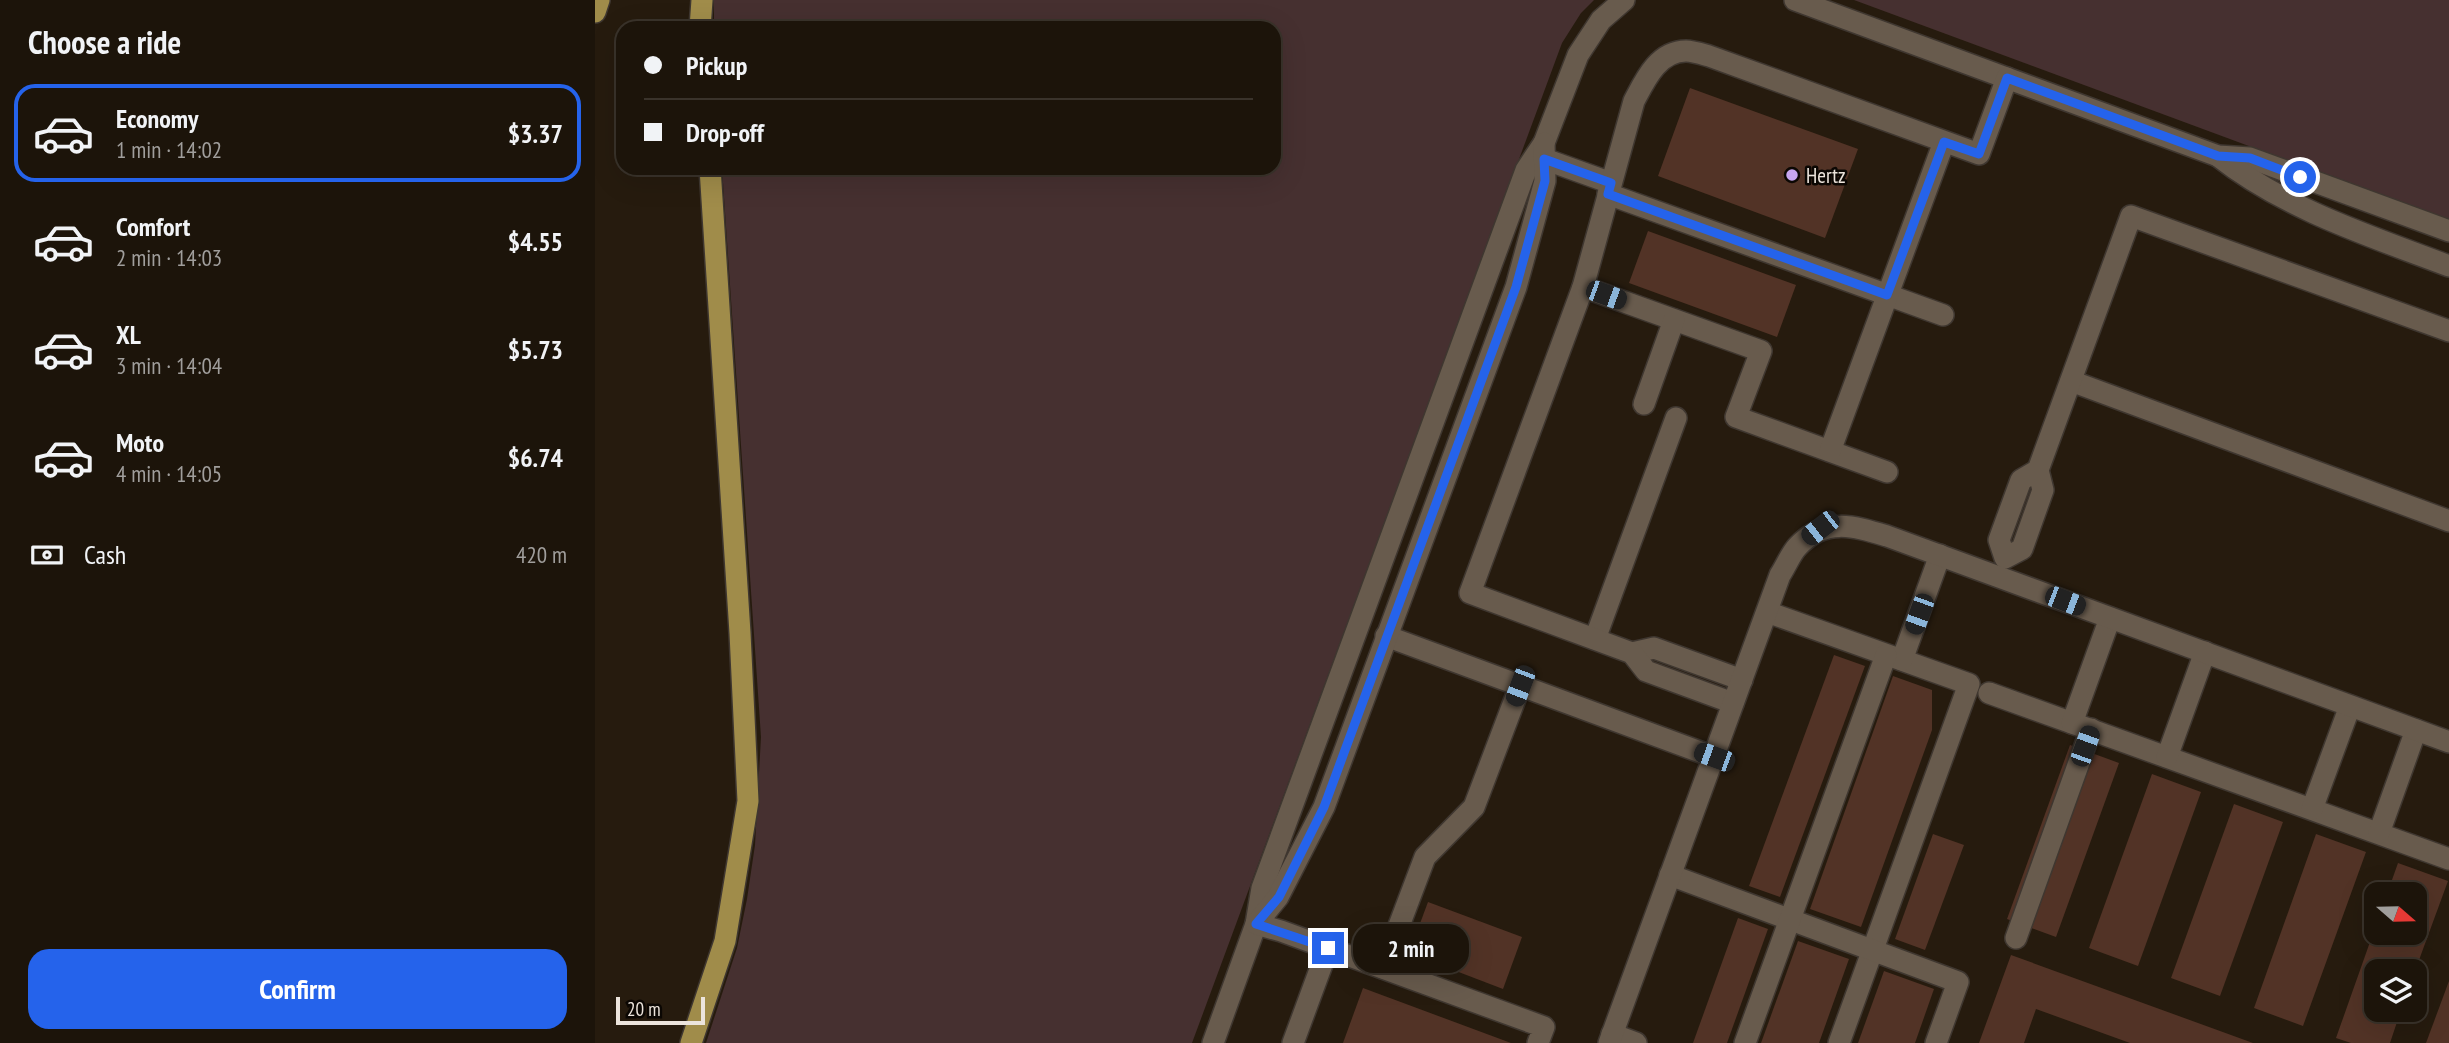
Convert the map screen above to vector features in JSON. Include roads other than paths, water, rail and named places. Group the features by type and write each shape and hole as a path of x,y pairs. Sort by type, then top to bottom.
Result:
{"main road":[{"path":"595,12 600,0"},
{"path":"700,21 702,0"},
{"path":"691,1043 725,940 748,801 710,175"}],"lane":[{"path":"1213,1043 1256,924 1262,888 1526,170 1541,153 1578,55 1601,20 1624,0"},
{"path":"1795,0 2218,156 2250,158 2449,231"},
{"path":"1733,703 1646,671 1632,653 1470,593 1583,287 1634,101 1649,73 1665,58 1685,51 1709,56 1979,154 2007,78"},
{"path":"1830,451 1944,142"},
{"path":"1541,153 1609,188 1943,315"},
{"path":"1256,924 1279,897 1324,807 1516,287 1545,181 1541,153"},
{"path":"2218,156 2243,176 2343,226 2449,266"},
{"path":"2002,567 1999,540 2021,480 2038,470 2131,216 2449,331"},
{"path":"1583,287 1761,351 1736,417 1887,472"},
{"path":"1644,404 1675,320"},
{"path":"2071,381 2449,521"},
{"path":"1595,639 1676,418"},
{"path":"1636,1043 1610,1039 1780,575 1797,546 1820,528 1851,526 1940,555 2002,567 2110,618 2449,742"},
{"path":"1745,1043 1790,920 1894,658 1940,555"},
{"path":"1767,612 1969,684 1839,1043"},
{"path":"2015,938 2081,726 2110,618"},
{"path":"1387,636 1714,757"},
{"path":"1632,653 1654,648 1742,680"},
{"path":"2167,757 2205,652"},
{"path":"1383,968 1425,857 1474,807 1520,686"},
{"path":"1989,693 2449,859"},
{"path":"2312,810 2350,706"},
{"path":"2379,833 2416,730"},
{"path":"1670,875 1958,982 1935,1043"},
{"path":"1256,924 1544,1027 1538,1043"},
{"path":"1293,1043 1328,948"}],"place":[{"name":"Hertz","path":"1792,175"}]}
